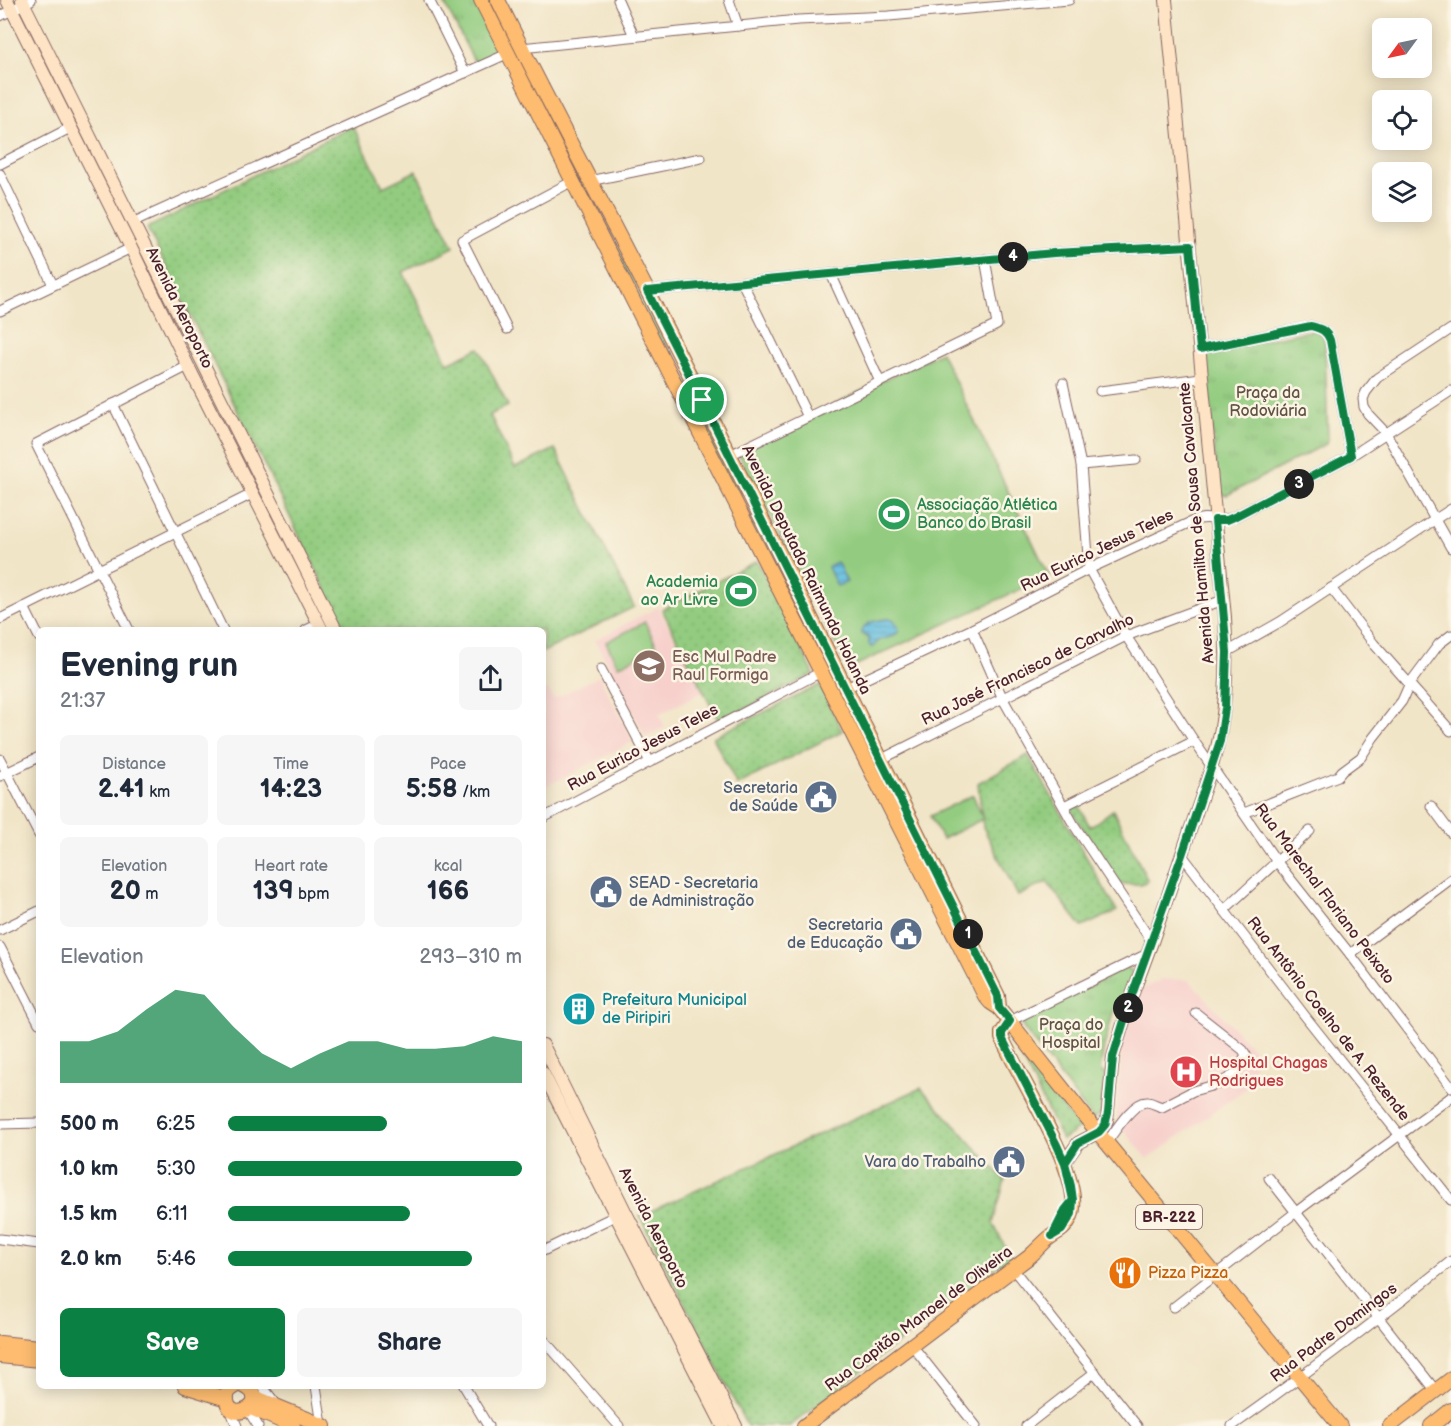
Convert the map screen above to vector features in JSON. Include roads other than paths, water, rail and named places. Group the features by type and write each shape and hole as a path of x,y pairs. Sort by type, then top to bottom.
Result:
{"main road":[{"name":"Avenida Deputado Raimundo Holanda","path":"481,0 515,51 555,129 590,181 647,291 882,759 996,1002"},
{"name":"Avenida Deputado Raimundo Holanda","path":"498,0 515,51"},
{"name":"Avenida Deputado Raimundo Holanda","path":"555,129 573,181 975,978 985,996 996,1002"},
{"path":"738,508 754,502"},
{"name":"BR-222","path":"996,1002 1103,1137 1340,1426"},
{"path":"1010,1021 1002,1033 1002,1038 1065,1163"},
{"name":"Rua Capitão Manoel de Oliveira","path":"805,1426 1013,1269 1052,1236 1065,1210 1073,1200 1065,1163"},
{"path":"0,1343 36,1347"},
{"path":"0,1356 36,1360"},
{"path":"1390,1426 1451,1379"},
{"path":"205,1389 239,1394 323,1426"},
{"path":"239,1394 290,1425"},
{"path":"1431,1426 1451,1410"}],"street":[{"path":"429,0 465,73"},
{"path":"618,0 634,36"},
{"path":"729,0 738,26"},
{"path":"132,223 515,51 634,36 798,20 889,16 1069,0"},
{"name":"Avenida Hamilton de Sousa Cavalcante","path":"1103,1137 1107,1120 1113,1057 1131,998 1212,766 1220,741 1225,708 1227,652 1223,600 1166,0"},
{"path":"6,9 26,1"},
{"name":"Avenida Aeroporto","path":"26,1 132,223 334,627"},
{"name":"Avenida Aeroporto","path":"6,9 131,248 320,627"},
{"path":"0,164 70,128"},
{"path":"590,181 701,158"},
{"path":"0,174 53,285"},
{"path":"507,329 462,240 573,181"},
{"path":"647,291 1054,253 1190,246"},
{"path":"0,311 131,248"},
{"path":"730,455 998,325 985,260"},
{"path":"831,274 880,382"},
{"path":"742,282 808,417"},
{"path":"1200,349 1311,326 1322,329 1330,340 1351,456"},
{"path":"1451,329 1377,378 1363,399 1368,414 1386,434 1451,548"},
{"path":"128,627 36,444 188,366"},
{"path":"1100,391 1201,378"},
{"name":"Rua Marechal Floriano Peixoto","path":"1063,383 1081,465 1089,569 1126,636 1277,862 1451,1087"},
{"name":"Rua Eurico Jesus Teles","path":"846,688 1201,517 1227,520 1234,517 1351,456 1451,391"},
{"path":"113,404 222,627"},
{"path":"1081,465 1136,460"},
{"path":"0,619 252,494"},
{"path":"1227,652 1280,622 1451,509"},
{"path":"1331,588 1369,638 1451,731"},
{"name":"Rua José Francisco de Carvalho","path":"882,759 1126,636 1223,600"},
{"path":"24,607 36,631"},
{"path":"972,629 1003,699 1074,825 1152,942"},
{"path":"1244,813 1338,776 1361,757 1402,701 1410,683 1439,644 1451,635"},
{"path":"601,669 650,762"},
{"name":"Rua Eurico Jesus Teles","path":"546,816 821,672"},
{"path":"1064,806 1194,741"},
{"path":"3,774 36,758"},
{"path":"0,759 3,774 36,830"},
{"path":"1431,807 1451,832"},
{"path":"1224,910 1310,831"},
{"name":"Rua Antônio Coelho de A. Rezende","path":"1182,855 1298,1007 1451,1200"},
{"path":"1350,954 1451,879"},
{"path":"0,930 36,912"},
{"path":"0,948 36,1017"},
{"path":"1010,1021 1147,954"},
{"path":"1056,1143 1078,1143 1103,1137 1142,1103 1147,1101 1162,1107 1193,1091 1218,1084 1234,1075 1246,1055 1243,1050 1196,1013"},
{"name":"Avenida Aeroporto","path":"546,1051 736,1426"},
{"name":"Avenida Aeroporto","path":"546,1079 723,1426"},
{"path":"1174,1307 1451,1096"},
{"path":"0,1124 36,1123"},
{"path":"1065,1163 1078,1143"},
{"path":"1269,1178 1436,1391"},
{"path":"546,1250 615,1216"},
{"path":"0,1239 36,1244"},
{"name":"Rua Padre Domingos","path":"1232,1426 1301,1377 1451,1261"},
{"path":"1013,1269 1137,1426"},
{"path":"546,1342 619,1426"},
{"path":"911,1344 976,1426"},
{"path":"1026,1426 1095,1372"},
{"path":"317,1389 323,1426"},
{"path":"466,1389 488,1426"},
{"path":"237,1426 239,1394"},
{"path":"239,1394 258,1426"}],"water":[{"path":"837,562 847,582 837,586 828,567"},
{"path":"893,620 899,631 893,636 879,640 871,647 869,638 861,633 863,629 871,622"}],"place":[{"name":"Associação Atlética Banco do Brasil","path":"894,514"},
{"name":"Academia ao Ar Livre","path":"741,591"},
{"name":"Esc Mul Padre Raul Formiga","path":"649,666"},
{"name":"Secretaria de Saúde","path":"821,797"},
{"name":"SEAD - Secretaria de Administração","path":"606,892"},
{"name":"Secretaria de Educação","path":"906,934"},
{"name":"Prefeitura Municipal de Piripiri","path":"579,1009"},
{"name":"Hospital Chagas Rodrigues","path":"1186,1072"},
{"name":"Vara do Trabalho","path":"1009,1162"},
{"name":"Pizza Pizza","path":"1125,1273"}],"park label":[{"name":"Praça da Rodoviária","path":"1268,402"},
{"name":"Praça do Hospital","path":"1071,1034"}]}
